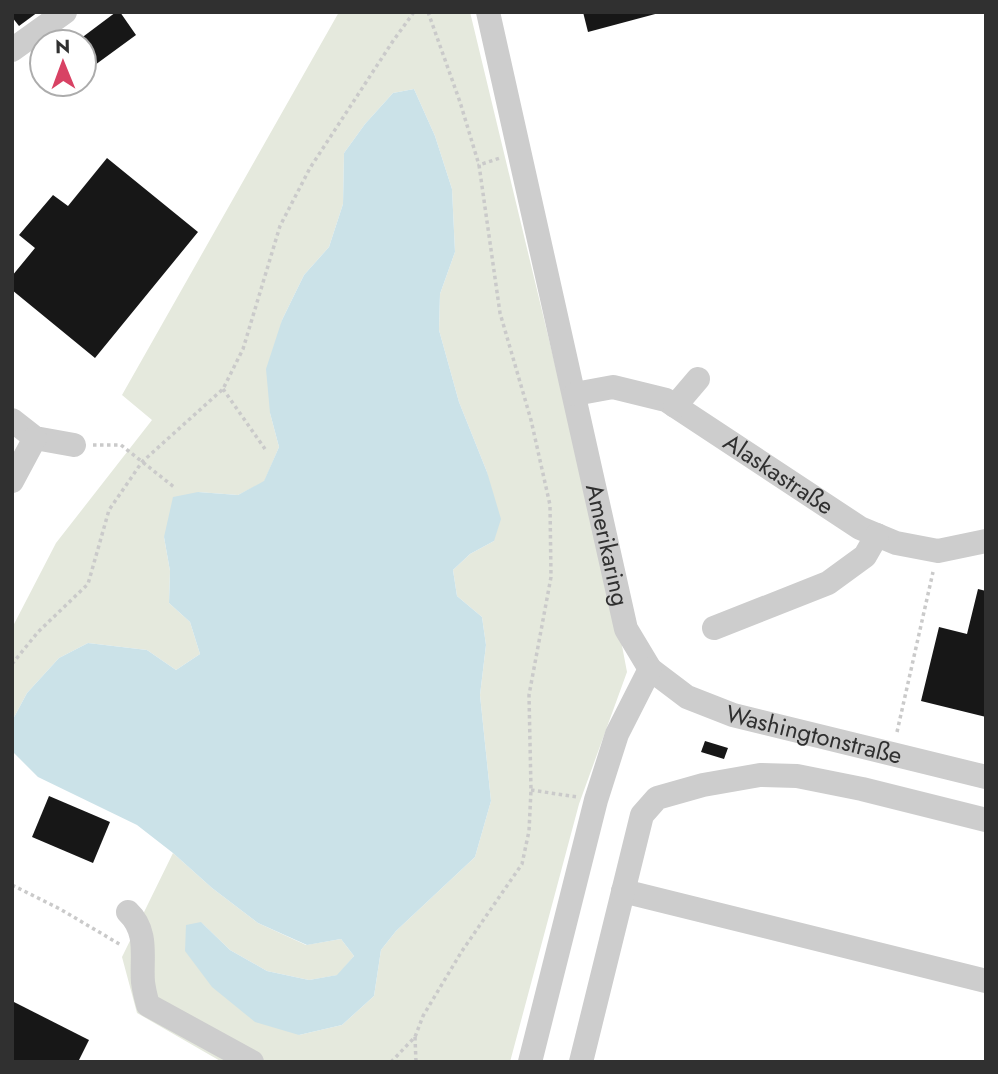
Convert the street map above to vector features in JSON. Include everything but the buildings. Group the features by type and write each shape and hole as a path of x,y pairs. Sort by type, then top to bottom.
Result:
{"street":[{"path":"12,50 65,12"},
{"name":"Amerikaring","path":"488,12 626,629 650,669"},
{"path":"676,407 698,379"},
{"name":"Alaskastraße","path":"575,394 614,387 666,400 860,528 896,542 938,551 986,541"},
{"path":"12,420 35,438 74,445"},
{"path":"12,481 35,438"},
{"path":"714,628 828,583 865,556 877,535"},
{"path":"530,1062 596,800 617,734 650,669"},
{"name":"Washingtonstraße","path":"650,669 687,697 733,715 986,778"},
{"path":"582,1062 642,815 657,799 704,785 760,775 797,776 986,820"},
{"path":"623,891 986,981"},
{"path":"128,912 134,918 142,937 145,955 143,981 148,1005 253,1062"}],"path":[{"path":"12,664 38,632 88,584 109,510 142,462 223,389 243,349 280,226 310,168 414,12"},
{"path":"391,1062 415,1037 423,1016 462,951 522,864 529,831 531,790 529,695 551,577 550,505 531,420 500,313 479,165 428,12"},
{"path":"479,165 519,152"},
{"path":"223,389 265,449"},
{"path":"74,445 121,445 174,487"},
{"path":"892,755 938,551"},
{"path":"531,790 596,800"},
{"path":"12,885 60,909 113,942 145,955"},
{"path":"415,1037 416,1062"}],"shaded area":[{"path":"339,12 470,12 627,672 579,804 510,1062 222,1062 137,1013 122,957 173,853 212,888 258,923 306,945 341,939 354,956 338,975 309,980 267,971 230,950 201,922 299,1035 342,1025 374,996 381,950 396,931 475,857 491,801 480,695 486,645 482,617 457,596 453,570 470,554 494,541 487,472 459,402 439,330 440,294 455,252 452,189 435,136 414,89 393,93 344,153 343,204 329,247 304,275 282,320 270,413 279,447 264,482 238,495 198,492 164,537 170,571 169,603 190,622 200,654 176,670 147,650 88,643 59,658 27,693 12,721 12,628 56,543 152,420 122,395"}],"water":[{"path":"414,89 435,136 452,189 455,252 440,294 439,330 459,402 487,472 501,519 494,541 470,554 453,570 457,596 482,617 486,645 480,695 491,801 475,857 396,931 381,950 374,996 342,1025 299,1035 255,1022 212,987 185,951 186,925 201,922 230,950 267,971 309,980 337,975 354,956 341,939 307,945 258,923 137,825 38,777 13,752 12,721 27,693 59,658 88,643 147,650 176,670 200,654 190,622 169,603 170,571 164,537 173,497 198,492 238,495 264,481 279,447 270,413 266,369 282,320 304,275 329,247 343,204 344,153 393,93"}]}
